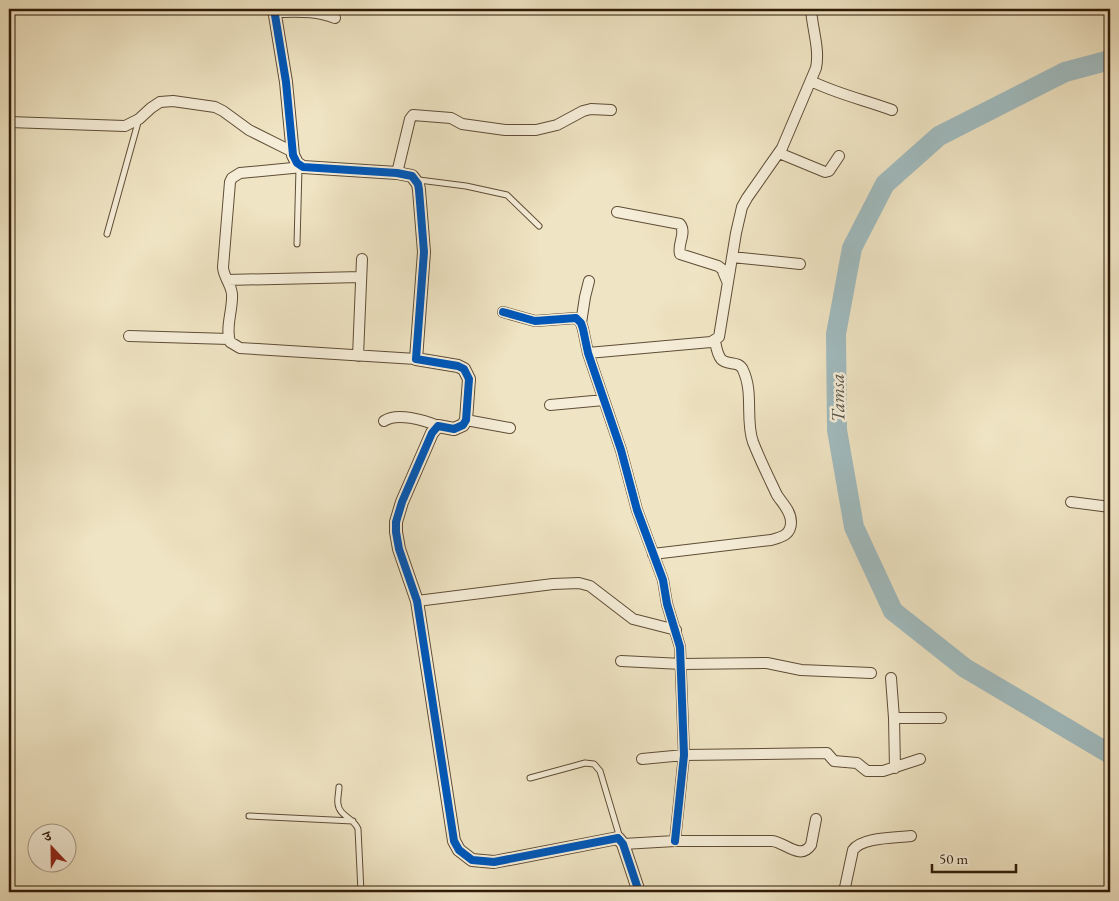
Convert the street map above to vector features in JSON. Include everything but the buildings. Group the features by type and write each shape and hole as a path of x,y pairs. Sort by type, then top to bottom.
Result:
{"street":[{"path":"588,352 711,342 719,336 732,257 744,203 787,139 816,68 818,55 811,9"},
{"path":"301,168 293,152 286,82 274,10 310,12 335,18"},
{"path":"811,81 826,88 892,110"},
{"path":"9,122 125,126 139,119 156,104 174,101 215,107 223,110 249,130 293,152"},
{"path":"397,173 410,119 413,115 451,118 462,124 505,130 530,130 557,125 582,111 591,109 611,110"},
{"path":"779,153 825,172 829,171 839,156"},
{"path":"384,421 395,417 416,418 438,426 454,429 463,425 466,420 469,379 464,369 416,359 240,348 234,346 229,339 232,296 223,267 229,187 232,178 246,172 301,168 397,173 409,175 416,180 419,190 424,252 416,359"},
{"path":"617,212 680,224 683,231 679,248 680,254 718,266 722,269 728,282"},
{"path":"732,257 800,264"},
{"path":"358,356 362,259"},
{"path":"227,280 361,277"},
{"path":"589,281 581,323 588,352 621,450 637,510 663,580 667,604 676,630 682,664 684,755 675,841"},
{"path":"503,312 535,321 576,318 581,323"},
{"path":"130,336 229,339"},
{"path":"653,554 771,540 786,535 790,530 791,523 788,511 775,489 751,436 748,389 743,370 739,365 724,362 721,359 715,340"},
{"path":"550,405 604,400"},
{"path":"466,420 510,428"},
{"path":"438,426 429,439 402,502 396,522 396,541 417,600 452,831 454,841 459,850 472,860 494,862 615,838 621,841 772,841 782,843 794,851 805,851 810,848 816,819"},
{"path":"1071,502 1110,507"},
{"path":"417,600 579,582 590,586 633,619 676,630"},
{"path":"621,661 682,664 767,663 800,670 871,673"},
{"path":"891,678 895,768"},
{"path":"894,718 941,718"},
{"path":"642,758 684,755 827,753 834,761 856,763 867,771 882,771 920,759"},
{"path":"844,892 853,850 856,846 865,841 911,836"},
{"path":"621,841 639,892"}],"lane":[{"path":"107,234 139,119"},
{"path":"297,244 301,168"},
{"path":"416,180 466,186 507,196 539,226"},
{"path":"530,778 585,763 594,764 600,771 621,841"},
{"path":"339,787 338,804 340,810 353,821 358,828 360,837 361,892"},
{"path":"249,816 353,821"}],"waterway":[{"name":"Tamsa","path":"1110,60 1065,72 939,136 885,184 852,248 836,334 837,430 854,527 893,611 965,668 1110,754"}],"cycle path":[{"path":"274,9 286,82 293,155 297,163 303,167 397,173 412,176 418,184 419,190 424,252 416,359 458,366 464,369 469,379 466,420 463,425 454,429 438,426 432,433 402,502 396,522 399,549 417,601 454,841 459,850 472,860 494,862 618,838 623,844 639,892"},
{"path":"503,312 535,321 576,318 581,323 583,329 588,353 621,450 637,510 663,580 667,604 680,647 684,755 675,841"}]}
